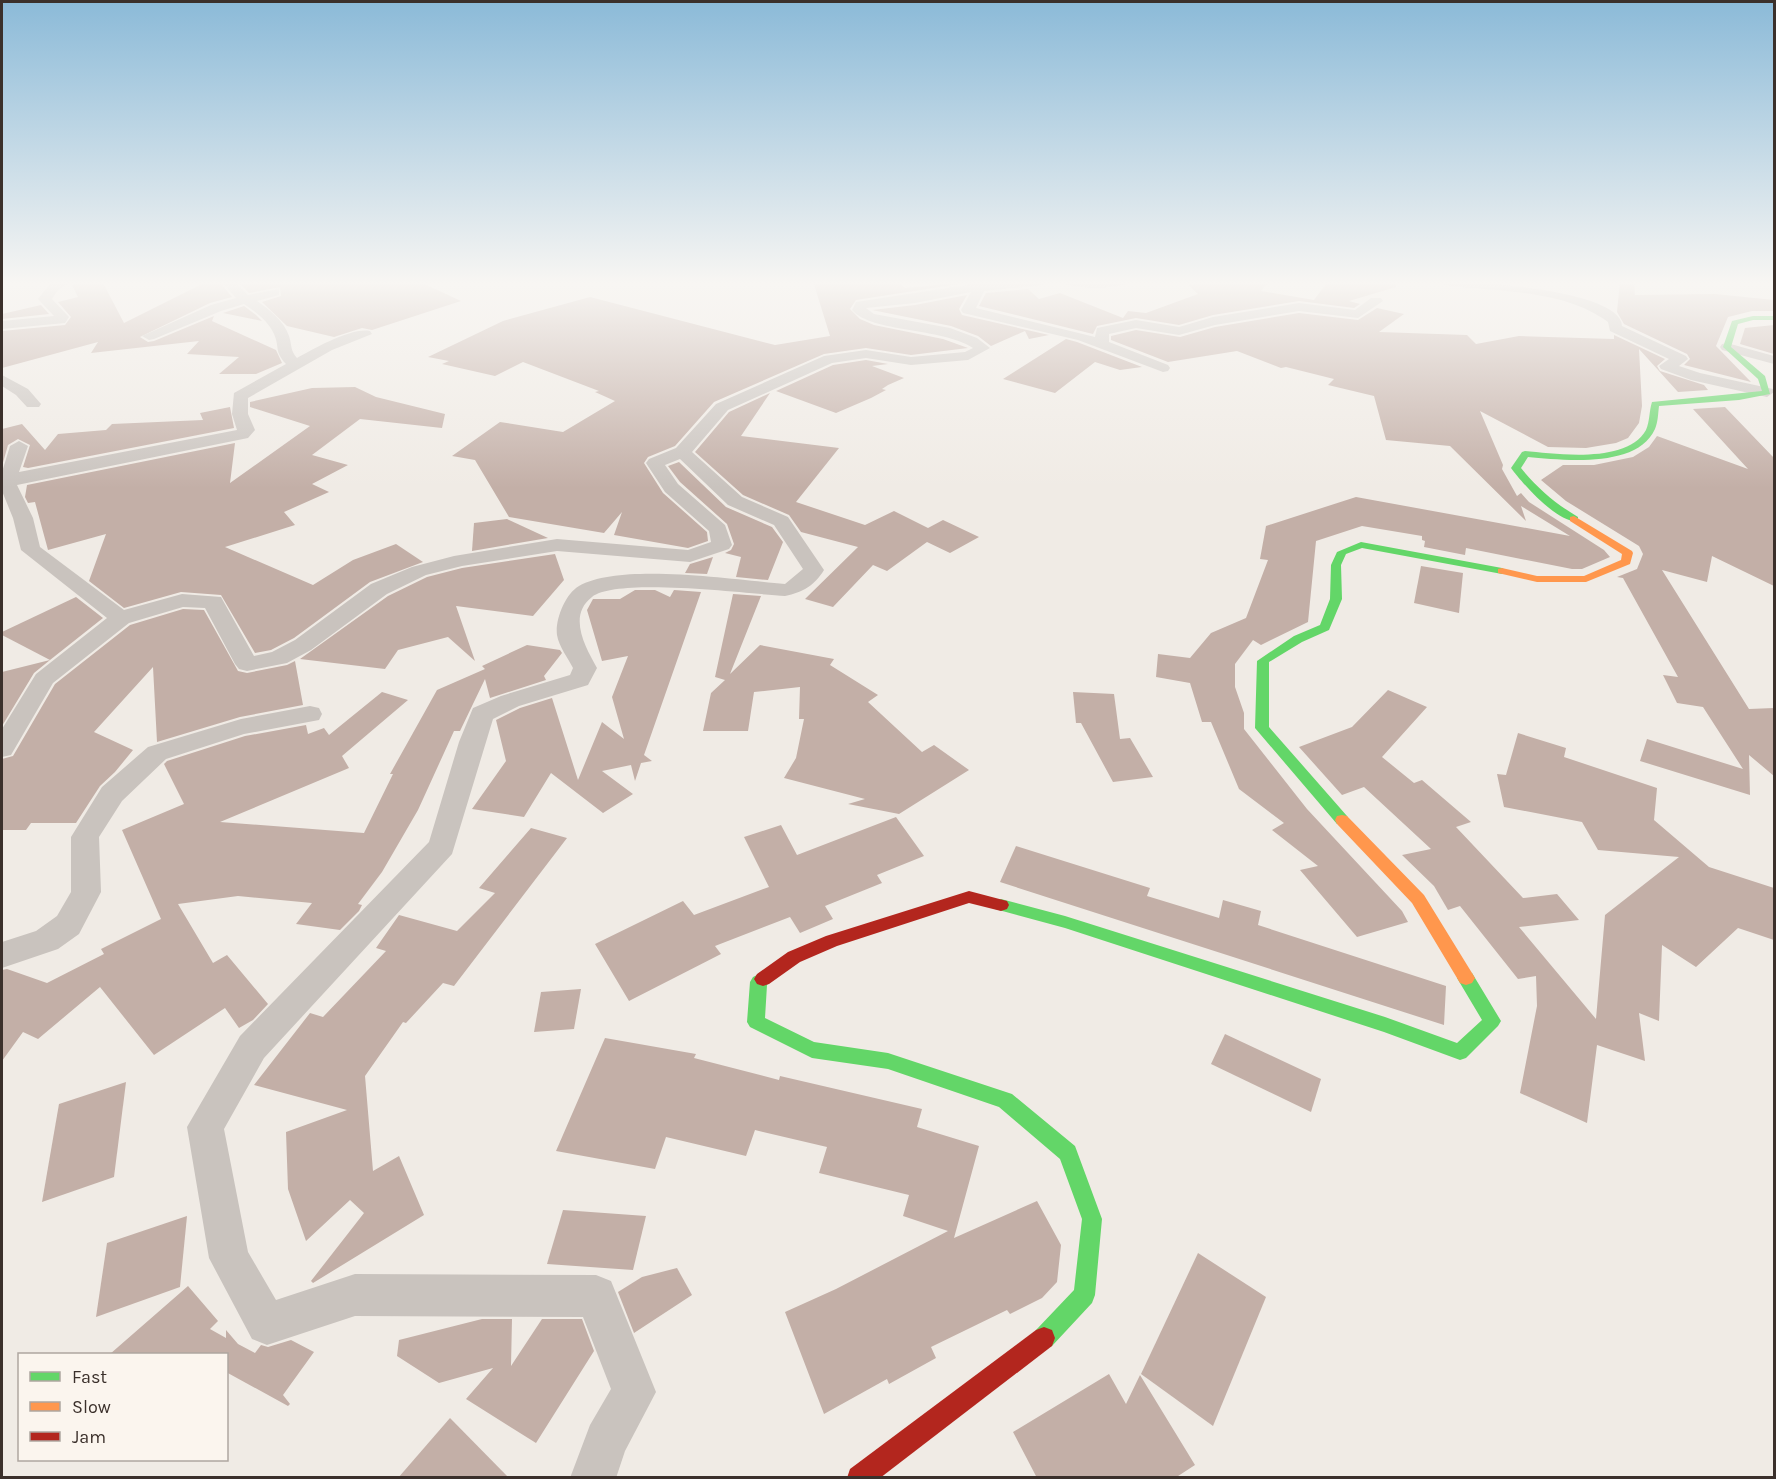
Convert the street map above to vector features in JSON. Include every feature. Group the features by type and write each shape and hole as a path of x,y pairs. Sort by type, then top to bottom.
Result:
{"main road":[{"path":"860,1478 1039,1343 1084,1294 1092,1219 1068,1153 1005,1100 888,1061 812,1050 756,1022 759,982 794,957 832,941 969,897 1065,922 1385,1025 1460,1052 1492,1021 1418,899 1324,801 1262,728 1263,661 1298,639 1324,627 1336,600 1336,565 1342,552 1361,545 1486,567 1537,579 1586,579 1626,562 1628,553 1610,539 1555,508 1525,484 1516,468 1525,454 1589,456 1625,453 1641,442 1649,432 1655,404 1679,398 1748,399 1767,392 1762,378 1730,350"}],"street":[{"path":"284,350 296,365"},
{"path":"4,484 18,478 82,464 242,434 247,430 240,414 240,396 322,350"},
{"path":"2,749 44,679 121,618 182,600 213,602 247,664 279,658 303,645 380,589 420,571 461,560 557,545 690,556 710,552 722,545 718,529 671,489 656,464 682,452 722,407 829,359 866,354 911,361 968,356 979,350"},
{"path":"1117,350 1163,368"},
{"path":"1662,350 1681,359 1666,366 1696,377 1767,392"},
{"path":"1738,350 1774,360"},
{"path":"2,380 22,392 33,404"},
{"path":"4,484 19,446"},
{"path":"593,1478 606,1441 634,1392 596,1296 355,1295 267,1324 229,1258 205,1127 252,1047 442,847 482,714 510,701 580,680 585,668 568,632 574,604 586,590 610,583 638,581 785,590 797,587 814,570 781,521 735,501 682,452"},
{"path":"4,484 23,518 31,550 121,618"},
{"path":"2,955 47,940 68,926 86,892 85,837 112,794 157,753 241,727 310,714"}],"building":[{"path":"2,350 68,350 2,368"},
{"path":"93,350 118,350 91,353"},
{"path":"191,350 276,350 282,363 256,374 219,374 239,357 187,354"},
{"path":"443,350 852,350 824,354 714,402 675,446 648,457 644,463 663,493 707,532 708,541 688,548 614,535 622,512 604,533 509,517 475,460 452,456 500,422 563,432 615,401 595,392 599,391 523,362 495,376 442,364 449,361 428,357"},
{"path":"879,350 952,350 911,355"},
{"path":"1049,350 1098,350 1142,367 1120,370 1095,362 1055,393 1003,379"},
{"path":"1137,350 1639,350 1642,406 1639,423 1628,438 1616,443 1586,448 1548,447 1480,411 1503,465 1502,469 1517,496 1521,493 1529,502 1604,550 1610,557 1582,569 1572,569 1466,548 1465,555 1424,547 1425,541 1422,540 1422,536 1362,526 1316,541 1308,622 1261,645 1253,640 1235,664 1235,687 1244,713 1244,729 1307,809 1402,911 1408,922 1357,937 1300,870 1318,866 1272,830 1284,823 1239,789 1211,722 1202,722 1190,683 1156,677 1158,654 1190,658 1211,633 1246,618 1268,560 1260,559 1266,526 1356,497 1570,536 1521,506 1526,521 1450,446 1386,440 1374,396 1328,385 1334,379 1286,367 1281,368 1237,351 1168,362"},
{"path":"1640,350 1646,350 1665,359 1657,366 1660,371 1704,385 1708,390 1678,392"},
{"path":"1679,350 1720,350 1751,382 1684,365 1690,359 1687,354"},
{"path":"1760,350 1774,350 1774,354"},
{"path":"866,360 888,364 872,366 904,378 888,385 882,389 886,390 871,398 836,413 776,391 833,365"},
{"path":"355,387 376,397 445,414 442,428 360,419 312,455 348,465 312,484 329,492 284,512 295,525 225,547 313,585 353,560 396,544 423,562 370,582 294,638 271,650 255,653 221,595 181,592 124,608 89,581 106,534 48,550 35,502 28,503 25,497 27,485 235,443 230,483 310,426 250,407 250,402 312,388"},
{"path":"770,393 741,436 839,448 796,502 865,525 894,511 928,528 943,520 979,537 950,553 927,542 887,571 873,565 833,607 805,599 858,547 801,532 789,515 743,495 695,452 729,412"},
{"path":"230,407 234,428 28,468 23,467 30,445 18,439 8,445 2,466 2,429 22,424 45,450 58,434 106,430 112,424 203,420 200,413"},
{"path":"1725,407 1774,458 1774,586 1712,556 1707,582 1662,570 1749,709 1774,708 1774,776 1749,755 1750,795 1640,761 1647,739 1743,769 1703,707 1677,703 1663,675 1678,677 1623,578 1617,577 1637,569 1643,554 1639,546 1566,501 1541,480 1563,465 1594,465 1633,457 1649,447 1657,436 1748,469 1693,409"},
{"path":"679,462 726,507 772,527 783,542 768,580 736,577 741,557 725,553 731,550 734,544 727,524 680,482 668,466"},
{"path":"507,519 548,538 472,551 474,523"},
{"path":"555,554 564,580 533,616 456,606 475,661 448,637 398,650 385,669 300,659 388,596 427,577 462,568"},
{"path":"713,557 707,574 685,573 690,564"},
{"path":"1421,566 1463,573 1459,613 1414,603"},
{"path":"635,590 655,590 670,597 674,590 701,592 644,755 652,761 641,763 635,781 631,765 602,771 633,794 603,813 551,773 524,817 472,809 506,761 496,720 520,708 552,698 578,780 602,722 624,739 612,697 628,656 602,661 587,610 593,599 620,599"},
{"path":"733,594 761,596 730,674 760,645 834,659 830,665 878,695 868,702 922,752 934,745 969,770 899,814 848,804 865,799 784,778 796,758 804,719 799,719 800,687 754,692 748,731 703,731 711,693 725,680 715,677"},
{"path":"76,597 103,618 50,660 2,635 2,632"},
{"path":"183,609 204,610 238,671 247,673 287,665 295,661 303,705 240,717 157,742 153,667 94,732 133,750 100,786 76,823 31,823 26,830 2,830 2,759 13,756 55,684 130,625"},
{"path":"527,645 560,650 562,653 544,676 546,680 490,698 485,679 460,731 454,731 418,810 382,872 358,904 362,905 359,911 340,930 296,924 312,903 238,896 178,904 213,963 227,955 268,1004 253,1020 239,1028 225,1008 154,1055 100,987 38,1039 23,1032 2,1061 2,970 7,969 47,983 104,954 101,949 161,919 122,830 184,804 164,764 167,761 245,736 306,725 308,734 324,728 329,735 382,692 408,700 342,756 349,768 220,822 364,833 393,774 390,774 437,690 485,669 482,666"},
{"path":"50,660 34,673 2,726 2,672"},
{"path":"1388,690 1427,707 1382,757 1414,783 1422,780 1471,822 1456,827 1523,898 1557,894 1579,920 1519,927 1596,1019 1605,915 1679,857 1598,850 1582,822 1504,807 1497,774 1506,775 1518,733 1566,748 1564,757 1657,788 1654,820 1709,867 1774,888 1774,940 1738,928 1696,967 1662,945 1659,1021 1639,1013 1645,1061 1597,1045 1587,1123 1520,1093 1537,1006 1536,976 1518,979 1460,906 1448,910 1434,886 1402,855 1431,849 1364,787 1342,795 1299,747 1352,727"},
{"path":"1073,692 1114,694 1120,739 1130,738 1153,777 1113,782 1081,723 1076,723"},
{"path":"896,817 924,856 877,875 882,883 825,906 833,919 800,933 790,917 715,946 721,954 629,1001 595,944 683,901 694,915 769,887 744,837 781,825 797,855"},
{"path":"531,828 567,838 454,986 443,983 406,1023 403,1022 365,1076 373,1171 399,1156 424,1215 313,1283 311,1281 364,1213 350,1200 306,1241 288,1189 286,1132 347,1110 254,1085 310,1013 323,1017 386,951 376,948 399,915 457,931 495,893 479,888"},
{"path":"1016,846 1150,888 1147,896 1219,918 1223,900 1261,911 1258,925 1446,986 1444,1025 1000,882"},
{"path":"581,989 574,1029 534,1032 541,992"},
{"path":"1225,1034 1321,1079 1311,1112 1211,1064"},
{"path":"605,1038 696,1054 694,1058 779,1080 780,1076 922,1109 917,1127 979,1146 954,1238 1037,1201 1061,1245 1057,1282 1042,1298 1010,1314 1007,1310 931,1347 936,1358 889,1384 887,1379 824,1414 785,1312 836,1289 948,1231 903,1216 909,1195 819,1173 827,1147 755,1130 746,1156 666,1137 655,1169 556,1151"},
{"path":"126,1082 114,1177 42,1202 59,1104"},
{"path":"563,1210 646,1216 633,1270 547,1264"},
{"path":"187,1216 180,1287 96,1317 107,1243"},
{"path":"1198,1253 1266,1297 1213,1426 1141,1374"},
{"path":"677,1268 692,1295 634,1333 618,1292 642,1277"},
{"path":"188,1286 218,1321 210,1329 226,1338 226,1330 238,1344 255,1353 261,1345 268,1347 291,1340 314,1352 283,1395 290,1404 288,1406 228,1373 228,1353 111,1353"},
{"path":"482,1319 512,1319 511,1366 542,1319 582,1319 594,1351 536,1443 466,1399 493,1368 439,1383 397,1356 399,1340"},
{"path":"1109,1374 1126,1404 1140,1375 1195,1465 1175,1478 1037,1478 1013,1432"},
{"path":"450,1418 509,1478 398,1478"}],"traffic: fast":[{"path":"1574,519 1542,496 1516,468 1525,454 1592,457 1626,450 1640,443 1651,429 1655,404 1739,397 1767,392 1762,378 1730,350"},
{"path":"1342,820 1262,728 1263,661 1298,639 1325,627 1336,599 1336,565 1342,552 1361,545 1502,571"},
{"path":"1001,905 1065,922 1385,1025 1460,1052 1492,1021 1466,978"},
{"path":"763,979 759,982 756,1022 812,1050 888,1061 1005,1100 1068,1153 1092,1219 1084,1295 1044,1338"}],"traffic: slow":[{"path":"1502,571 1537,579 1586,579 1626,562 1628,553 1574,519"},
{"path":"1342,820 1418,899 1466,978"}],"traffic: jam":[{"path":"763,979 794,957 832,941 969,897 1001,905"},
{"path":"859,1478 1044,1338"}]}
